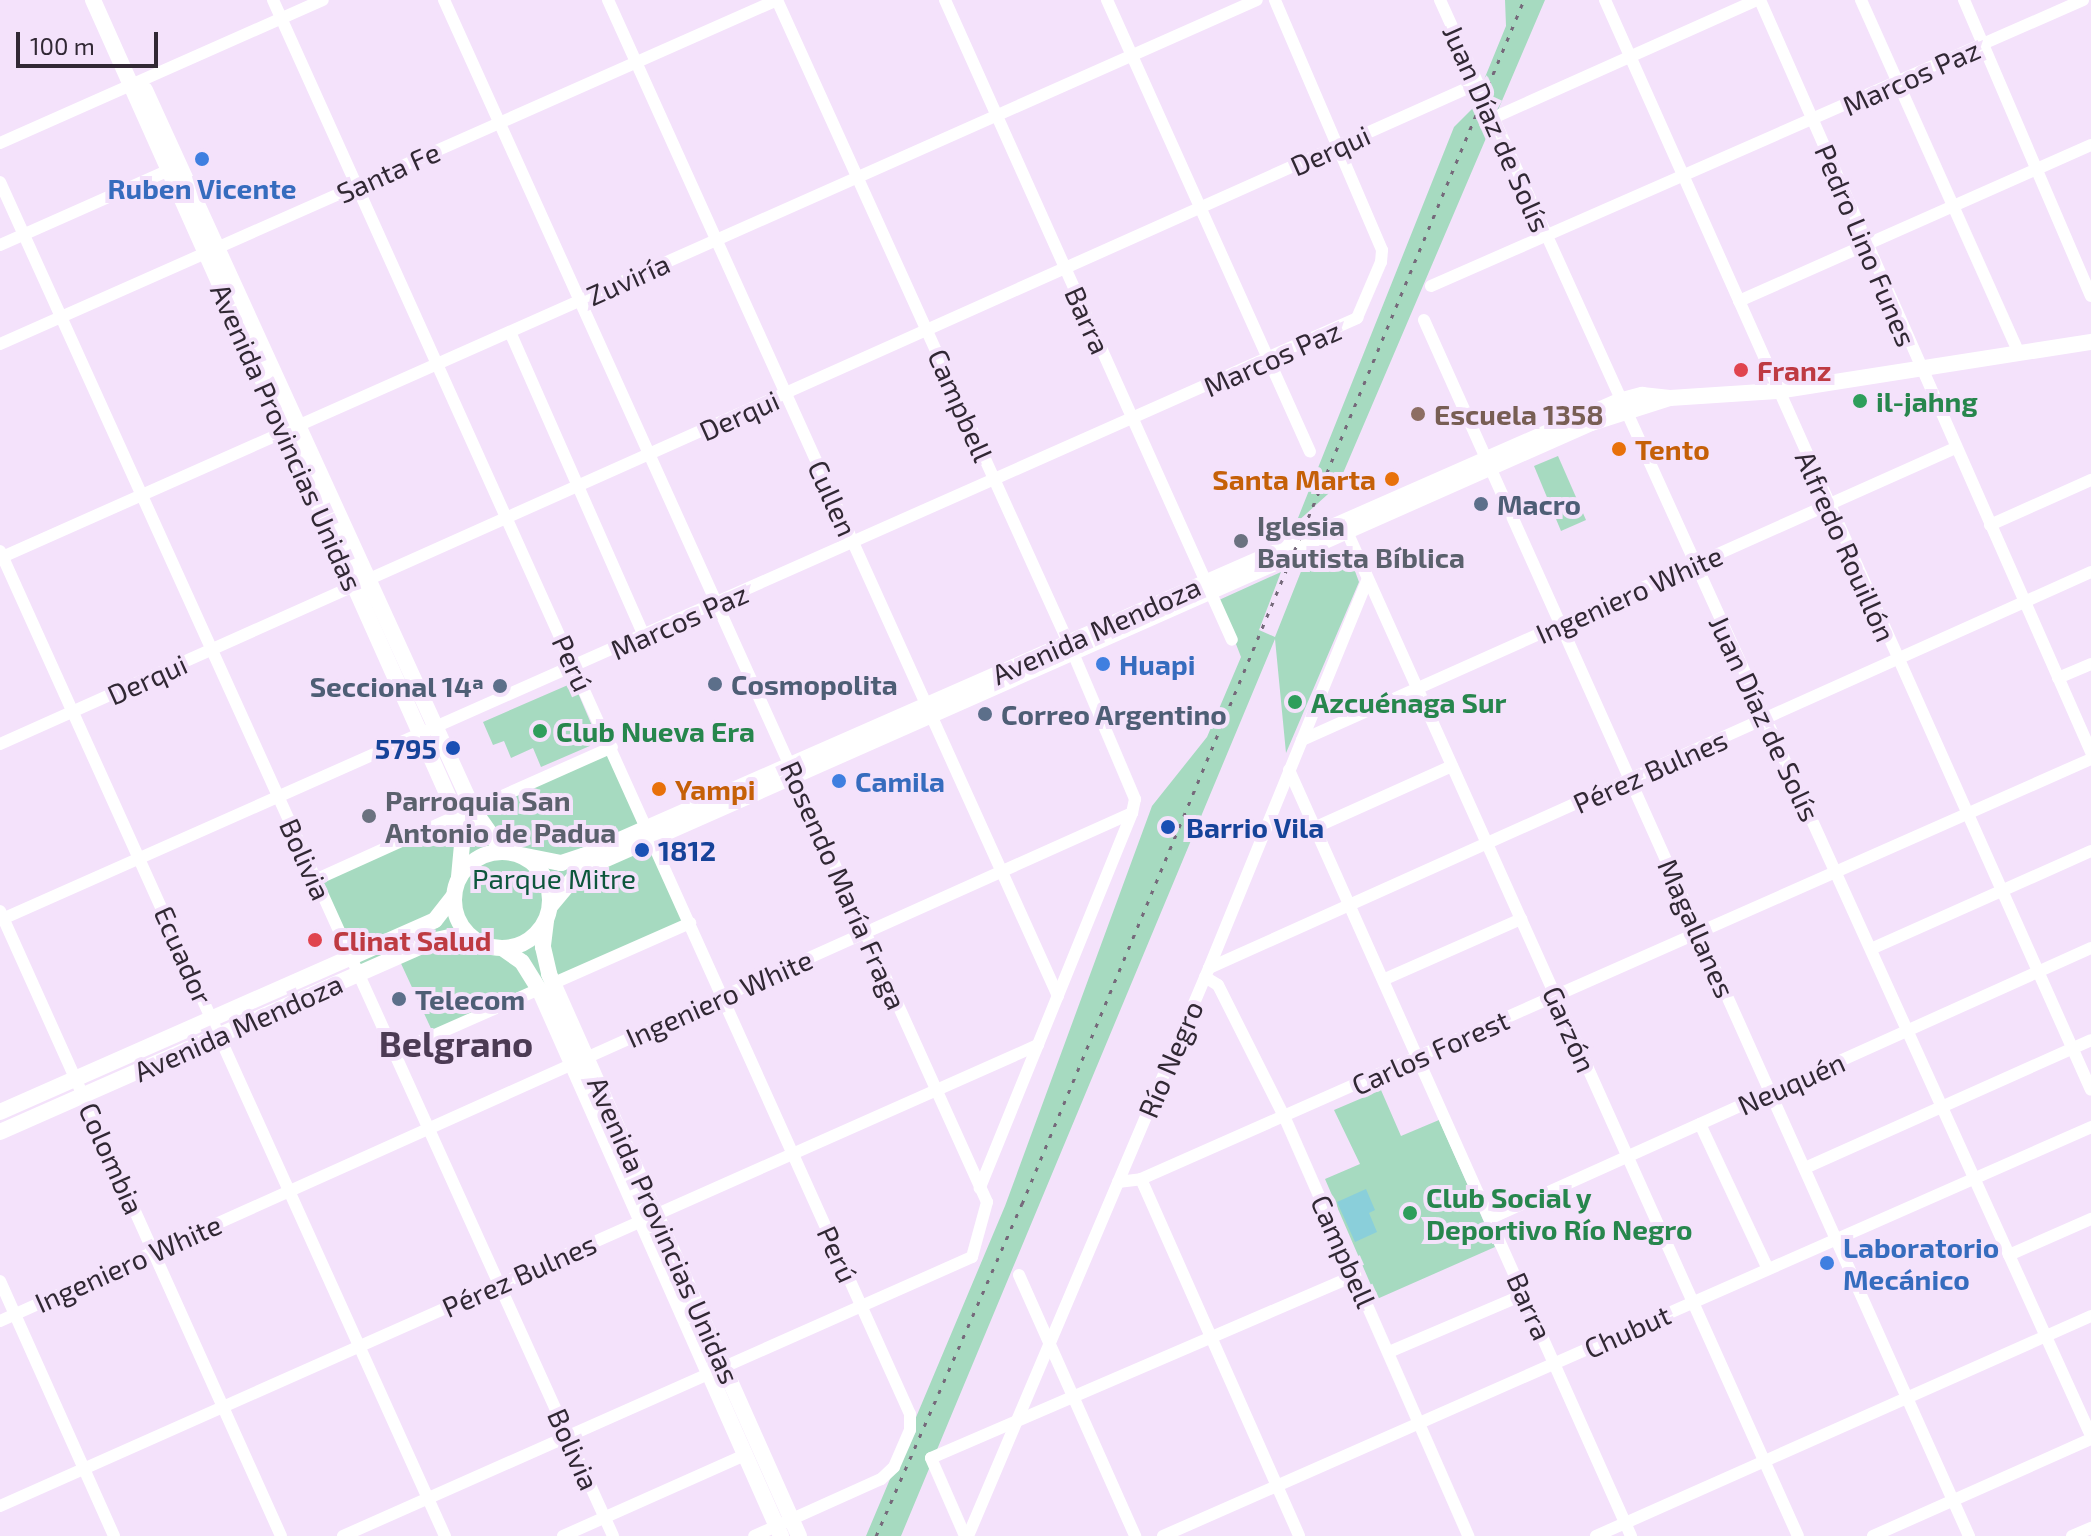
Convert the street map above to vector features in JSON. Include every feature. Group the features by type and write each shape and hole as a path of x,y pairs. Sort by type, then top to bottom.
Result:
{"main road":[{"name":"Avenida Provincias Unidas","path":"93,0 136,83 428,731 463,834 459,877"},
{"name":"Avenida Provincias Unidas","path":"104,0 169,170 211,250"},
{"name":"Avenida Mendoza","path":"548,913 577,874 650,834 1642,395 1670,398 1777,391 2091,342"},
{"name":"Avenida Provincias Unidas","path":"428,731 473,809 495,840 515,853"},
{"name":"Avenida Mendoza","path":"515,853 561,863 650,834"},
{"path":"515,853 544,875 548,913 528,941 502,948 479,943 459,924 453,897 459,877 479,856 515,853"},
{"name":"Avenida Mendoza","path":"0,1112 435,920 453,897"},
{"name":"Avenida Provincias Unidas","path":"548,913 543,947 546,986 717,1370 783,1527"},
{"name":"Avenida Mendoza","path":"0,1132 436,940 454,936 479,943"},
{"name":"Avenida Provincias Unidas","path":"502,948 522,962 546,986"},
{"name":"Avenida Provincias Unidas","path":"717,1370 745,1455 783,1527 799,1536"}],"street":[{"name":"Perú","path":"273,0 910,1414 910,1430 894,1467 881,1479 783,1527"},
{"path":"0,143 323,0"},
{"name":"Rosendo María Fraga","path":"444,0 987,1202 972,1257 862,1306"},
{"name":"Cullen","path":"608,0 1058,996"},
{"name":"Santa Fe","path":"0,344 777,0"},
{"name":"Campbell","path":"777,0 1071,648 1135,799 1132,813"},
{"name":"Barra","path":"945,0 1232,640"},
{"path":"1107,0 1310,451"},
{"name":"Zuviría","path":"1,555 142,496 1257,0"},
{"path":"1275,0 1340,145"},
{"name":"Juan Díaz de Solís","path":"1440,0 1621,406 1767,719 2091,1437"},
{"name":"Alfredo Rouillón","path":"1605,0 1897,661 2091,1090"},
{"path":"1493,118 1759,0"},
{"name":"Pedro Lino Funes","path":"1759,0 2091,752"},
{"path":"1861,0 2019,354"},
{"path":"1964,0 2091,296"},
{"name":"Marcos Paz","path":"1431,286 2083,0"},
{"name":"Derqui","path":"0,744 1477,84"},
{"name":"Marcos Paz","path":"1,917 1270,360 1357,318 1383,256 1340,145"},
{"path":"1739,301 2091,145"},
{"path":"0,245 169,170"},
{"name":"Bolivia","path":"0,182 613,1536"},
{"name":"Magallanes","path":"1424,320 1969,1536"},
{"path":"510,332 644,636"},
{"name":"Ingeniero White","path":"1302,740 1955,448"},
{"path":"1990,525 2091,480"},
{"name":"Garzón","path":"1344,527 1489,843 1798,1536"},
{"name":"Ecuador","path":"1,555 292,1190 445,1536"},
{"name":"Pérez Bulnes","path":"1207,973 1350,905 2091,572"},
{"name":"Río Negro","path":"966,1536 1207,973 1368,579"},
{"path":"2058,678 2091,664"},
{"path":"473,809 612,747"},
{"name":"Carlos Forest","path":"1118,1182 1141,1179 2091,759"},
{"path":"1316,827 1452,766"},
{"name":"Barra","path":"1289,770 1385,979 1631,1536"},
{"path":"980,1188 1132,813"},
{"name":"Ingeniero White","path":"0,1321 1132,813"},
{"path":"315,880 457,816"},
{"path":"1871,949 2091,851"},
{"name":"Colombia","path":"1,917 281,1536"},
{"path":"1385,979 1521,919"},
{"path":"394,1053 690,923"},
{"name":"Neuquén","path":"1491,1218 2091,948"},
{"name":"Campbell","path":"1207,973 1218,985 1284,1116 1468,1536"},
{"path":"1805,1168 2091,1040"},
{"name":"Pérez Bulnes","path":"0,1506 1038,1045"},
{"path":"1700,1124 1768,1269"},
{"name":"Chubut","path":"1163,1536 2091,1127"},
{"path":"1141,1179 1299,1536"},
{"path":"2009,1255 2091,1219"},
{"path":"1019,1275 1135,1536"},
{"path":"966,1536 931,1458 1355,1275"},
{"path":"0,1281 114,1536"},
{"path":"1389,1352 1525,1294"},
{"path":"343,1536 862,1306"},
{"path":"1596,1536 2091,1316"},
{"path":"1873,1536 2091,1437"},
{"path":"563,1536 745,1455"},
{"path":"754,1536 783,1527"},
{"path":"2072,1536 2091,1528"}],"green space":[{"path":"1505,0 1545,0 1338,485 1296,523 1454,127 1472,109 1506,26"},
{"path":"1558,456 1586,520 1561,531 1534,466"},
{"path":"1340,552 1349,555 1359,582 1286,753 1275,639 901,1536 866,1536 1005,1206 1152,806 1207,737 1241,657 1219,600 1281,572 1259,630 1275,637 1302,569"},
{"name":"Club Nueva Era","path":"568,685 575,686 599,742 541,767 533,748 511,758 504,741 493,745 483,722"},
{"name":"Parque Mitre","path":"612,747 690,923 434,1035 398,957 358,974 315,880"},
{"name":"Club Social y Deportivo Río Negro","path":"1381,1090 1401,1136 1439,1120 1495,1247 1377,1299 1325,1179 1360,1164 1334,1110"}],"shaded area":[{"path":"1366,1189 1375,1210 1369,1213 1377,1232 1355,1242 1337,1202"}],"railway":[{"path":"876,1536 1022,1204 1524,0"}],"place":[{"name":"Ruben Vicente","path":"202,159"},
{"name":"Franz","path":"1741,370"},
{"name":"il-jahng","path":"1860,401"},
{"name":"Escuela 1358","path":"1418,414"},
{"name":"Tento","path":"1619,449"},
{"name":"Santa Marta","path":"1392,479"},
{"name":"Macro","path":"1481,504"},
{"name":"Iglesia Bautista Bíblica","path":"1241,541"},
{"name":"Huapi","path":"1103,664"},
{"name":"Cosmopolita","path":"715,684"},
{"name":"Seccional 14ª","path":"500,686"},
{"name":"Azcuénaga Sur","path":"1295,702"},
{"name":"Correo Argentino","path":"985,714"},
{"name":"Club Nueva Era","path":"540,731"},
{"name":"5795","path":"453,748"},
{"name":"Camila","path":"839,781"},
{"name":"Yampi","path":"659,789"},
{"name":"Parroquia San Antonio de Padua","path":"369,816"},
{"name":"Barrio Vila","path":"1168,827"},
{"name":"1812","path":"642,850"},
{"name":"Clinat Salud","path":"315,940"},
{"name":"Telecom","path":"399,999"},
{"name":"Club Social y Deportivo Río Negro","path":"1410,1213"},
{"name":"Laboratorio Mecánico","path":"1827,1263"}],"district":[{"name":"Belgrano","path":"456,1043"}]}
